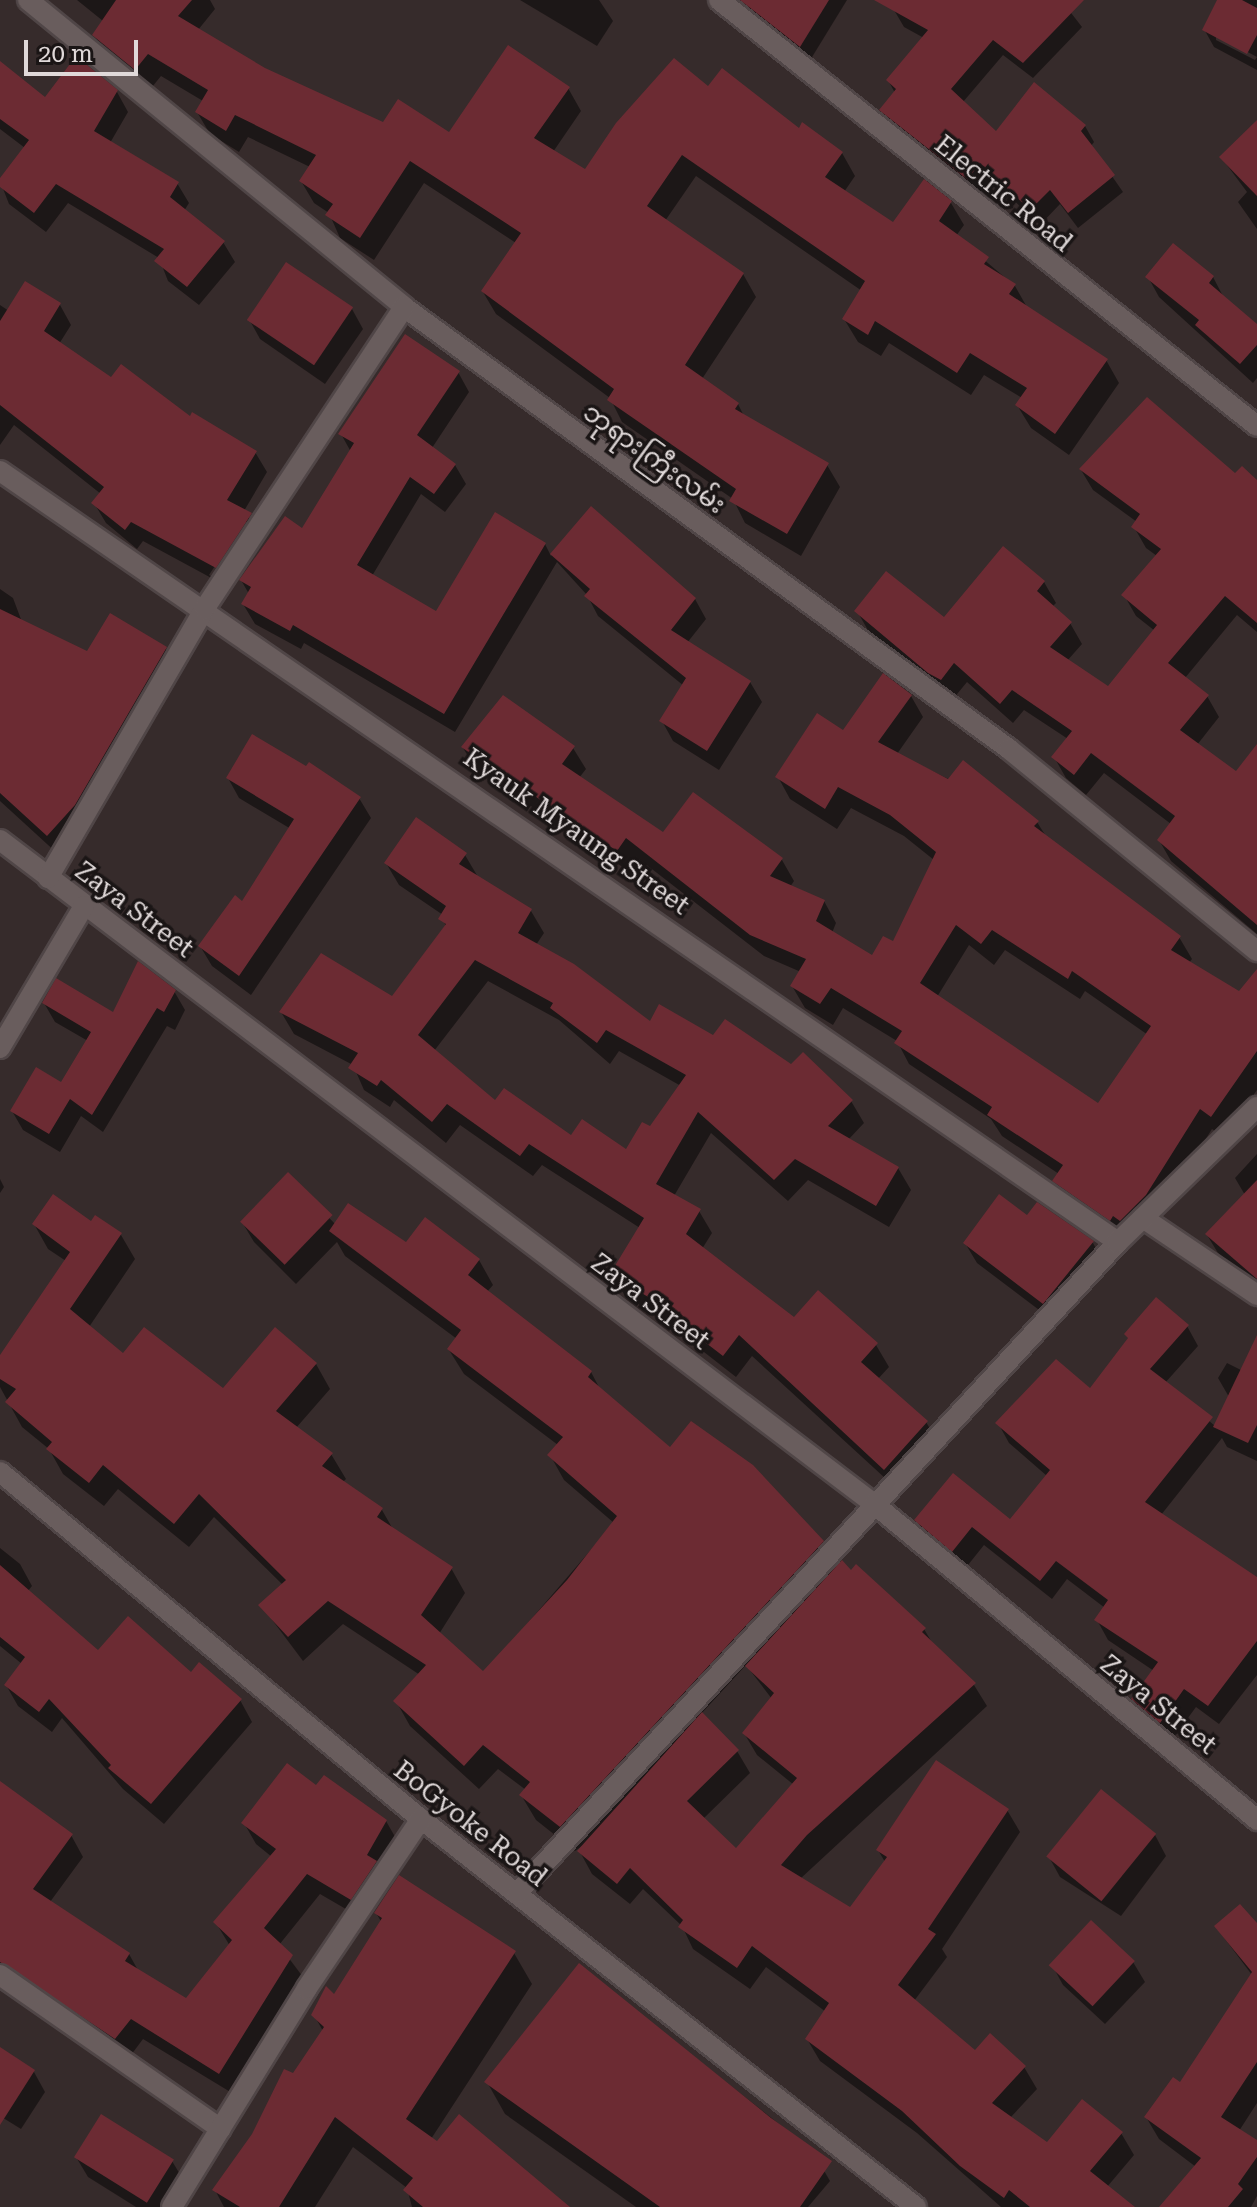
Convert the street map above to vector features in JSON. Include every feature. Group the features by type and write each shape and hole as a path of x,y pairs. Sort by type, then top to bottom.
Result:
{"street":[{"name":"ဘုရားကြီးလမ်း","path":"28,0 404,307 1009,749 1257,951"},
{"name":"Electric Road","path":"719,0 1257,426"},
{"path":"48,878 205,608 404,307"},
{"name":"Kyauk Myaung Street","path":"0,471 205,608 1118,1242"},
{"name":"Zaya Street","path":"0,840 874,1504 1257,1820"},
{"path":"0,1048 84,906"},
{"path":"517,1893 1118,1242 1257,1107"},
{"path":"1143,1218 1257,1295"},
{"name":"BoGyoke Road","path":"0,1472 421,1819 916,2207"},
{"path":"172,2207 421,1819"},
{"path":"0,1975 221,2129"}],"building":[{"path":"116,0 192,0 178,16 265,68 383,122 398,99 449,132 508,45 570,87 534,138 585,169 616,123 674,58 708,86 722,68 799,128 802,122 843,152 825,177 893,222 924,179 952,201 939,221 989,257 984,264 1016,284 1009,294 1108,359 1055,434 1015,405 1027,388 970,353 957,373 875,321 868,335 842,319 865,281 682,155 647,206 744,273 685,365 739,403 735,409 829,463 787,534 729,501 736,489 607,400 614,389 481,291 521,233 410,161 360,238 325,215 333,204 299,181 316,155 235,115 226,131 195,112 208,90 148,54 135,70 92,35"},
{"path":"740,0 829,0 800,47"},
{"path":"874,0 1084,0 1023,63 993,40 951,89 996,131 1034,82 1086,125 1081,131 1115,175 1068,213 1050,190 1030,210 980,163 968,180 879,110 896,89 886,80 928,30"},
{"path":"1217,0 1242,0 1257,8 1257,35 1247,54 1202,30"},
{"path":"76,56 118,90 94,131 179,182 170,197 225,241 187,287 154,261 164,249 56,184 34,213 0,187 0,178 29,140 0,119 0,61 45,97"},
{"path":"1257,120 1257,196 1219,157"},
{"path":"1173,243 1214,276 1209,283 1257,324 1257,345 1240,364 1195,325 1199,320 1145,277"},
{"path":"286,262 353,307 314,365 247,320"},
{"path":"25,281 61,303 44,331 111,377 121,364 190,416 192,412 257,451 227,500 252,513 216,568 131,522 125,530 91,503 104,487 0,405 0,321"},
{"path":"405,334 460,371 417,435 456,464 434,494 410,477 357,565 436,611 495,512 546,543 444,714 293,625 290,631 241,604 251,587 239,580 285,516 302,528 354,443 338,434"},
{"path":"1147,397 1235,473 1242,466 1257,480 1257,623 1225,596 1168,663 1209,695 1180,730 1236,771 1257,744 1257,925 1157,840 1175,816 1091,753 1074,775 1051,757 1072,731 1012,690 1000,704 954,663 941,680 928,673 854,611 886,571 944,617 1003,546 1045,581 1037,591 1072,622 1050,647 1108,686 1157,625 1121,595 1161,549 1131,527 1140,514 1079,469"},
{"path":"591,506 696,598 671,630 751,681 707,751 659,721 686,678 584,596 590,589 550,554"},
{"path":"0,609 87,651 110,613 167,647 75,805 47,836 0,793"},
{"path":"883,673 912,695 878,742 948,779 963,760 1039,821 1034,826 1181,936 1171,950 1239,991 1257,969 1257,1051 1211,1117 1200,1109 1146,1195 1120,1221 1113,1216 1110,1221 1052,1181 1063,1165 987,1115 992,1107 894,1043 902,1031 831,988 820,1004 790,986 806,959 750,935 626,838 617,851 461,747 503,695 575,746 562,764 663,832 693,792 783,858 770,876 825,900 816,921 872,955 883,936 893,941 936,852 890,815 838,787 825,809 775,777 817,713 843,730","holes":["956,925 981,944 992,930 1068,979 1072,971 1151,1026 1098,1103 920,983"]},
{"path":"252,734 306,766 309,762 361,797 239,976 198,946 235,895 242,901 294,819 226,778"},
{"path":"416,817 467,853 459,864 532,909 518,933 574,964 650,1021 659,1004 713,1035 725,1019 791,1064 803,1052 853,1100 828,1126 899,1167 876,1206 795,1159 774,1180 698,1112 656,1184 701,1209 686,1234 794,1317 818,1290 878,1343 861,1362 928,1421 884,1470 739,1335 723,1356 680,1323 683,1318 610,1274 644,1218 529,1144 520,1156 447,1104 432,1122 381,1080 377,1086 348,1068 358,1053 279,1012 321,953 392,996 446,924 438,919 446,906 384,863","holes":["475,960 553,1003 550,1008 597,1043 606,1030 686,1075 650,1126 642,1122 626,1149 582,1119 571,1135 504,1088 495,1100 418,1035"]},
{"path":"138,961 176,990 164,1012 157,1008 92,1115 70,1099 49,1134 10,1111 36,1067 61,1082 91,1032 42,1003 56,978 113,1012"},
{"path":"288,1172 333,1215 285,1265 240,1222"},
{"path":"1257,1180 1257,1279 1205,1234"},
{"path":"53,1194 91,1221 95,1215 122,1233 70,1309 123,1353 144,1327 223,1388 275,1327 317,1363 276,1411 333,1453 322,1466 383,1508 377,1517 453,1567 421,1615 483,1671 567,1580 617,1516 547,1455 563,1437 447,1349 461,1330 329,1231 348,1203 406,1242 425,1217 480,1259 468,1275 592,1371 588,1377 670,1447 691,1421 753,1465 824,1541 560,1827 519,1795 530,1782 483,1745 464,1766 393,1701 426,1665 328,1601 288,1637 258,1605 286,1580 199,1494 174,1524 103,1465 89,1483 46,1449 52,1442 5,1402 16,1389 0,1379 0,1355 70,1252 32,1224"},
{"path":"999,1194 1027,1215 1037,1202 1094,1241 1043,1304 963,1243"},
{"path":"1156,1297 1189,1325 1150,1369 1213,1417 1145,1502 1257,1577 1257,1641 1208,1706 1184,1689 1160,1723 1131,1699 1158,1662 1094,1620 1108,1600 1056,1561 1040,1581 972,1527 952,1552 914,1520 953,1473 1010,1519 1050,1470 995,1423 1056,1359 1090,1388 1128,1338 1124,1334"},
{"path":"1257,1335 1257,1425 1248,1443 1213,1427"},
{"path":"842,1560 851,1570 856,1564 926,1628 922,1632 976,1683 807,1835 781,1865 850,1907 887,1857 876,1850 936,1760 1009,1809 928,1929 936,1934 898,1985 975,2050 990,2033 1026,2066 992,2103 1047,2142 1082,2099 1123,2132 1090,2171 1135,2207 1030,2207 1009,2190 1004,2198 960,2166 902,2111 805,2039 829,2003 752,1946 737,1968 678,1927 683,1920 630,1868 617,1884 577,1851 702,1712 739,1750 687,1801 736,1848 797,1778 742,1733 774,1693 745,1666"},
{"path":"0,1565 98,1650 128,1616 191,1672 199,1662 242,1699 151,1804 108,1768 111,1765 49,1699 39,1712 4,1685 25,1657 0,1637"},
{"path":"287,1763 316,1785 324,1775 387,1820 367,1855 377,1861 351,1900 307,1874 264,1928 293,1955 219,2074 131,2019 115,2039 0,1962 0,1781 73,1834 33,1889 130,1953 125,1961 186,1998 232,1940 213,1922 276,1849 241,1823"},
{"path":"1101,1789 1156,1834 1101,1901 1046,1857"},
{"path":"399,1875 516,1951 406,2119 437,2141 459,2114 570,2207 423,2207 403,2190 413,2178 335,2117 279,2207 240,2207 212,2190 252,2134 284,2069 293,2073 324,2027 311,2015 326,1986 334,1994 382,1918 374,1913"},
{"path":"1240,1904 1257,1923 1257,2062 1221,2117 1257,2140 1257,2157 1238,2184 1243,2189 1228,2207 1159,2207 1201,2158 1144,2117 1173,2077 1180,2082 1252,1972 1214,1926"},
{"path":"1091,1920 1135,1961 1093,2006 1049,1965"},
{"path":"579,1963 771,2118 832,2161 800,2207 660,2207 484,2082"},
{"path":"0,2047 35,2070 0,2125"},
{"path":"101,2114 174,2160 147,2203 74,2157"}]}
